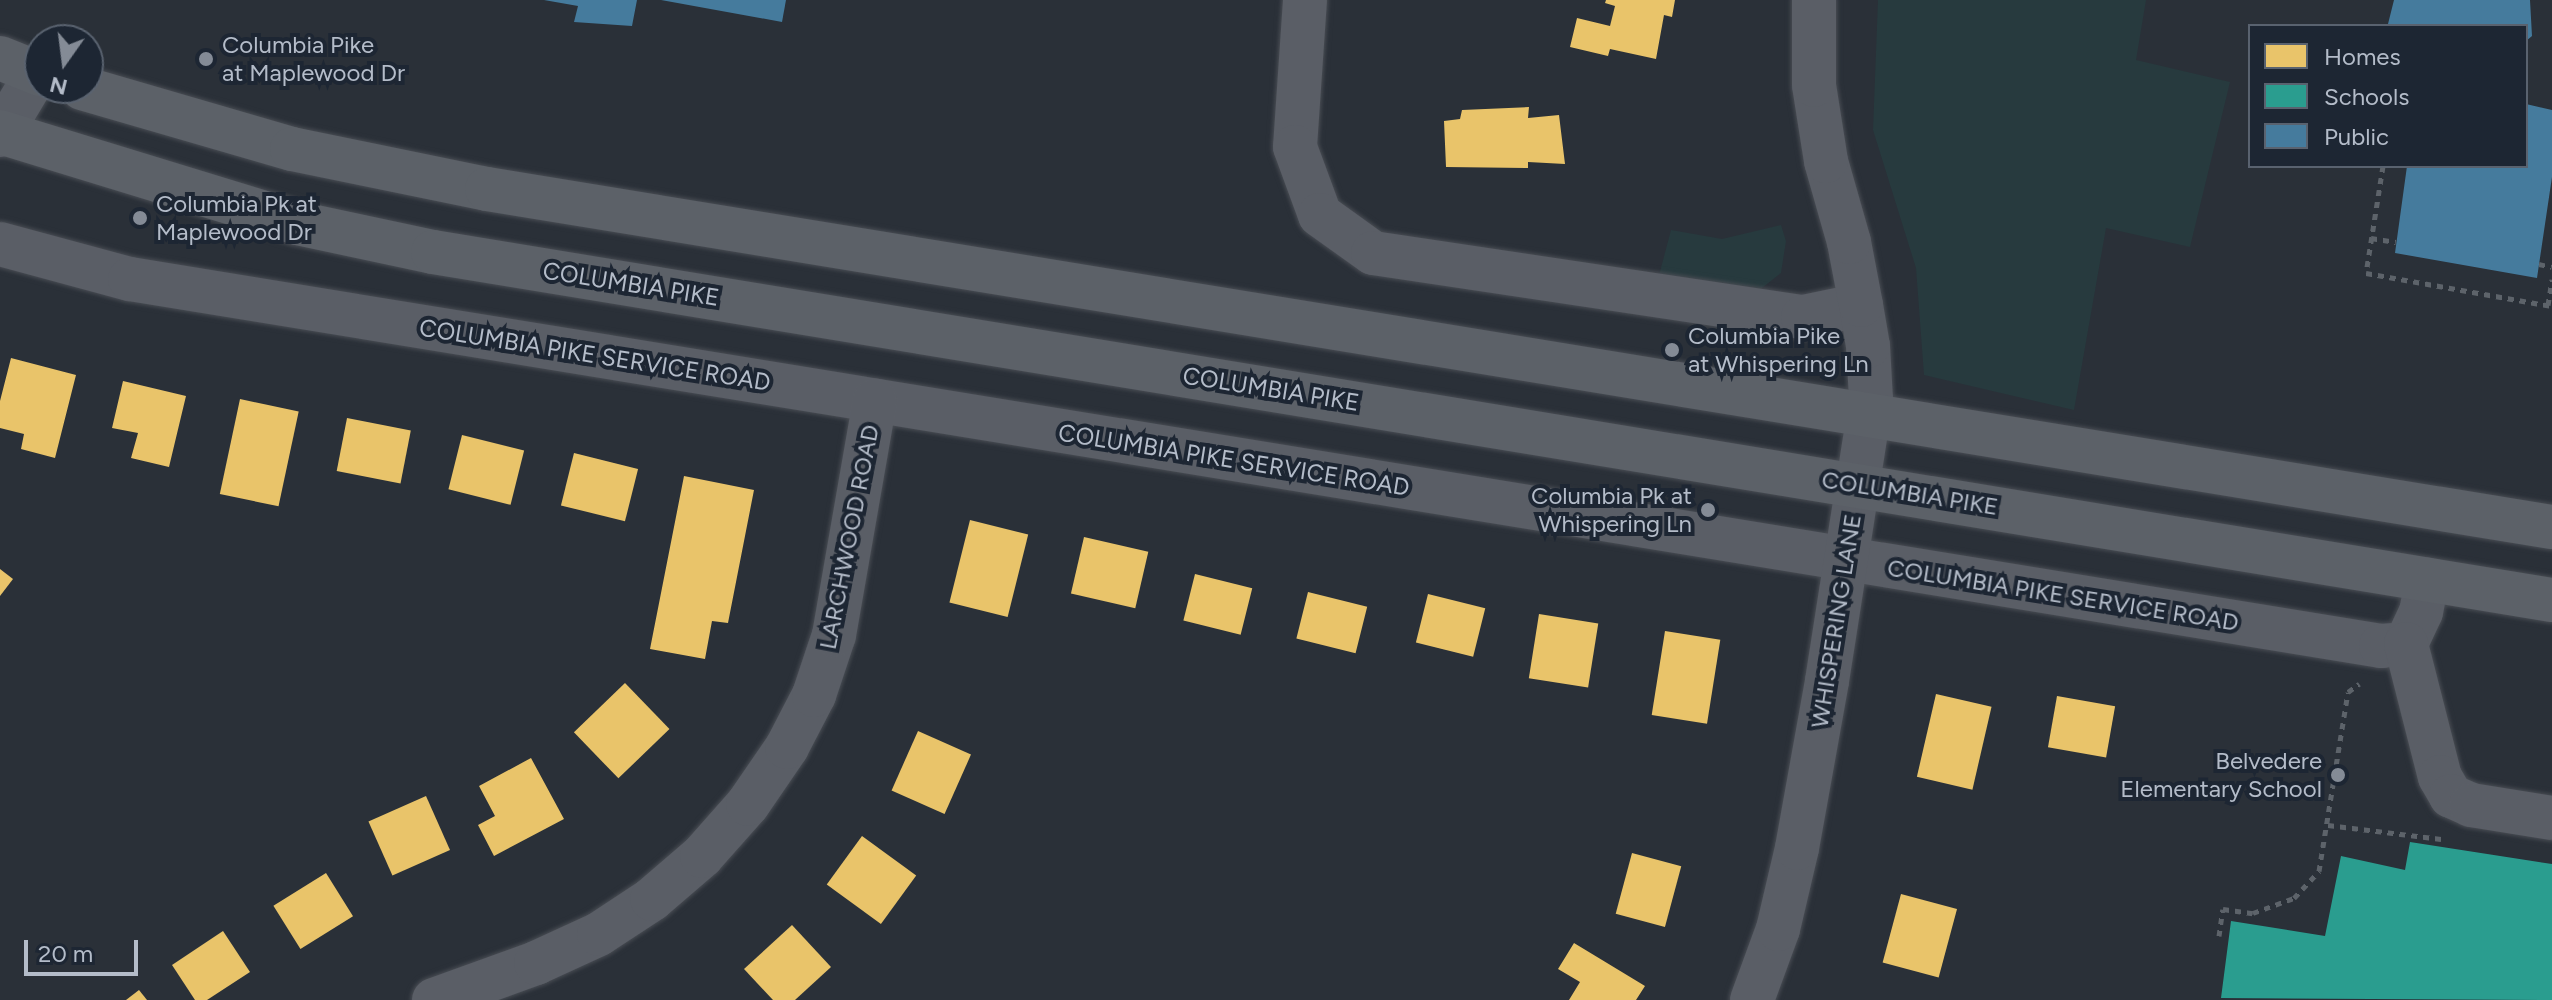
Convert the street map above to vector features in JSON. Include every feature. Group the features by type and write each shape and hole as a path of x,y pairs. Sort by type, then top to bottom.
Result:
{"main road":[{"path":"104,94 292,149 487,189 1868,418 2552,527"},
{"name":"COLUMBIA PIKE","path":"1,133 266,214 433,252 2552,600"}],"street":[{"path":"1305,0 1295,147 1320,215 1373,253 1803,317 1861,305"},
{"name":"WHISPERING LANE","path":"1752,1000 1778,929 1797,848 1868,418 1869,361 1861,305 1849,242 1826,161 1814,85 1814,0"},
{"path":"1,133 24,73"},
{"name":"COLUMBIA PIKE SERVICE ROAD","path":"0,244 130,279 2381,646 2406,644"},
{"name":"LARCHWOOD ROAD","path":"434,1000 536,963 599,934 652,899 702,856 748,804 787,747 814,695 834,635 875,401"},
{"path":"2427,580 2421,612 2406,644 2440,777 2451,796 2471,805 2552,818"}],"path":[{"path":"2383,168 2366,273 2551,304 2552,279"},
{"path":"2371,238 2396,242"},
{"path":"2539,264 2552,267"},
{"path":"2219,936 2223,909 2253,913 2294,898 2319,871 2348,692 2365,679"},
{"path":"2425,824 2430,837"},
{"path":"2328,825 2446,840"}],"green space":[{"path":"1878,0 2146,0 2136,60 2230,82 2190,247 2106,228 2074,410 1924,375 1916,268 1873,130"},
{"path":"1781,225 1786,241 1781,273 1753,295 1657,283 1671,230 1722,239"}],"building: Homes":[{"path":"1606,0 1675,0 1672,17 1664,15 1656,59 1610,49 1608,56 1570,47 1577,18 1610,26 1615,6 1605,3"},
{"path":"1529,107 1528,118 1559,115 1565,164 1528,162 1528,168 1446,167 1444,121 1460,119 1462,110"},
{"path":"11,358 76,375 55,458 21,449 24,434 0,428 0,401"},
{"path":"123,381 186,396 169,467 131,458 138,433 112,428"},
{"path":"240,399 299,411 279,506 220,494"},
{"path":"347,418 411,430 401,483 337,471"},
{"path":"462,435 524,450 511,505 448,489"},
{"path":"574,453 638,469 625,521 561,505"},
{"path":"684,476 754,490 728,623 712,621 705,659 650,649"},
{"path":"970,520 1028,535 1008,617 949,602"},
{"path":"1084,537 1148,552 1135,608 1071,594"},
{"path":"0,569 13,579 0,596"},
{"path":"1195,574 1252,588 1241,635 1183,621"},
{"path":"1308,592 1367,607 1356,653 1296,639"},
{"path":"1428,594 1485,608 1473,657 1416,643"},
{"path":"1539,614 1598,623 1588,688 1529,678"},
{"path":"1665,631 1720,640 1707,724 1652,715"},
{"path":"625,683 669,729 618,778 574,732"},
{"path":"1936,694 1992,707 1972,790 1917,777"},
{"path":"2057,696 2115,706 2106,757 2048,747"},
{"path":"918,731 971,755 945,814 892,790"},
{"path":"531,758 564,819 494,856 478,825 495,816 479,786"},
{"path":"426,796 450,850 392,876 368,822"},
{"path":"862,836 916,875 881,924 827,885"},
{"path":"1632,853 1681,866 1665,927 1616,914"},
{"path":"326,873 353,916 300,949 273,906"},
{"path":"1901,894 1957,909 1939,978 1883,963"},
{"path":"792,925 831,967 795,1000 773,1000 744,969"},
{"path":"223,931 250,972 207,1000 195,1000 172,965"},
{"path":"1574,943 1645,986 1636,1000 1569,1000 1580,982 1558,969"},
{"path":"139,990 147,1000 126,1000"}],"building: Schools":[{"path":"2410,842 2552,864 2552,1000 2221,998 2231,921 2325,936 2341,856 2405,870"}],"building: Public":[{"path":"544,0 637,0 632,26 574,22 578,6"},
{"path":"661,0 786,0 782,22"},
{"path":"2394,0 2530,0 2532,36 2528,39 2528,24 2388,24"},
{"path":"2528,104 2552,110 2552,177 2537,278 2395,253 2407,168 2528,168"}],"place":[{"name":"Columbia Pike at Maplewood Dr","path":"206,59"},
{"name":"Columbia Pk at Maplewood Dr","path":"140,218"},
{"name":"Columbia Pike at Whispering Ln","path":"1672,350"},
{"name":"Columbia Pk at Whispering Ln","path":"1708,510"},
{"name":"Belvedere Elementary School","path":"2338,775"}]}
